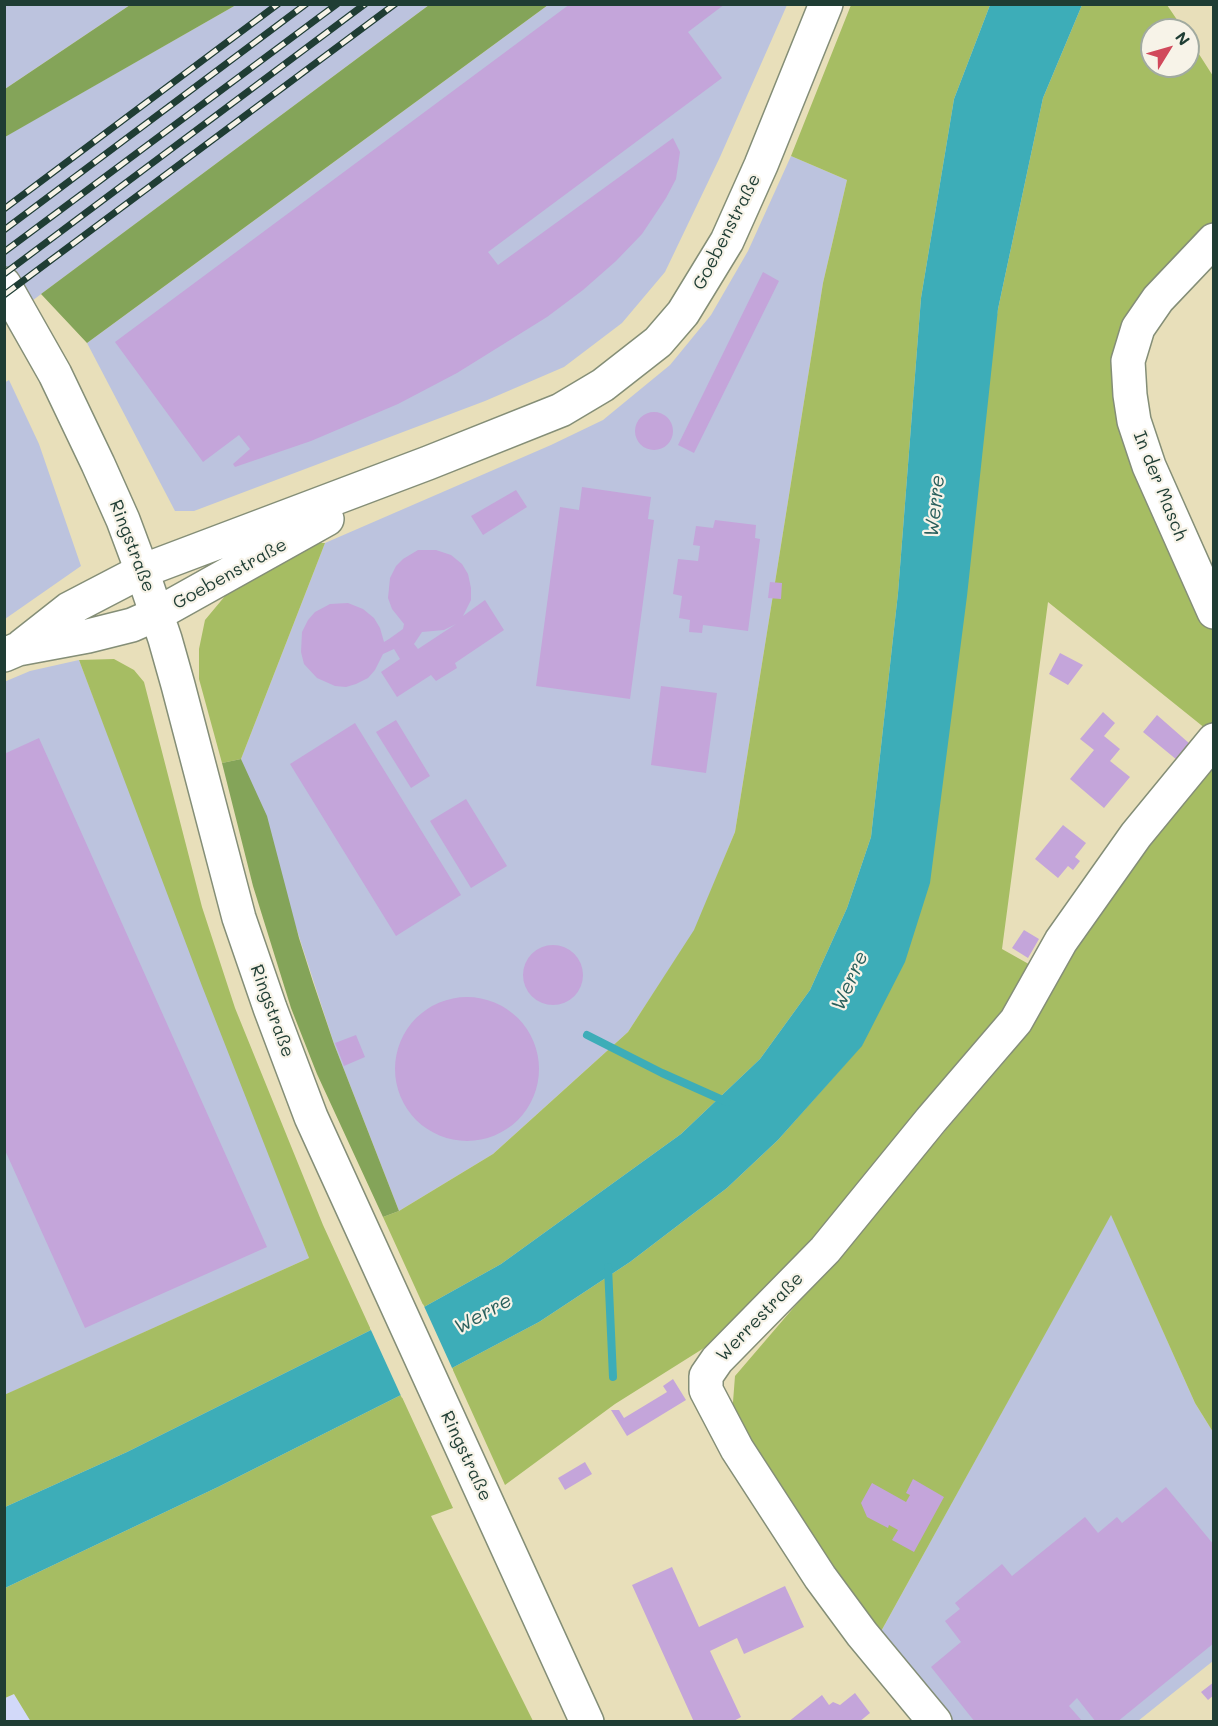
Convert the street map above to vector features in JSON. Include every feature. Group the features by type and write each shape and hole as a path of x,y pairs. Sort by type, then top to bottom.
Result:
{"main road":[{"name":"Goebenstraße","path":"11,652 69,609 142,571 561,410 603,385 657,342 683,313 727,241 761,165 826,4"},
{"name":"In der Masch","path":"1214,240 1158,299 1138,328 1128,361 1134,421 1149,466 1214,612"},
{"name":"Ringstraße","path":"4,284 69,404 123,520 158,614 239,918 311,1117 587,1722"},
{"name":"Goebenstraße","path":"11,652 132,625 158,614 428,463"},
{"name":"Werrestraße","path":"935,1722 862,1634 820,1577 737,1449 706,1390 706,1376 717,1360 825,1250 1016,1022 1061,941 1136,836 1214,740"}],"shaded area":[{"path":"5,5 130,5 5,89"},
{"path":"236,5 429,5 5,321 4,137"},
{"path":"548,5 787,5 720,157 665,272 622,323 564,367 485,401 194,511 175,511 87,343"},
{"path":"791,156 847,180 823,283 735,832 695,930 628,1032 493,1154 399,1211 334,1044 241,759 325,543 551,445 603,420 670,365 711,315 748,251"},
{"path":"9,380 39,444 81,566 5,619 4,383"},
{"path":"79,660 309,1258 5,1395 4,682 30,671"},
{"path":"1111,1214 1195,1403 1213,1432 1213,1661 1138,1721 951,1721 879,1635"},
{"path":"14,1694 31,1721 5,1721 4,1698"}],"green space":[{"path":"130,5 236,5 5,137 5,89"},
{"path":"429,5 548,5 87,343 41,294"},
{"path":"851,5 990,5 954,99 921,298 898,593 871,837 847,908 810,990 760,1059 681,1134 501,1264 424,1307 383,1217 399,1211 493,1154 628,1032 694,930 735,832 823,283 847,180 791,156"},
{"path":"1082,5 1167,5 1176,18 1140,18 1140,78 1200,78 1200,56 1213,76 1213,229 1140,310 1141,456 1213,629 1213,730 1211,733 1048,602 1002,949 1034,967 986,1046 739,1326 615,1404 505,1485 452,1368 539,1322 630,1262 727,1188 778,1140 862,1045 998,309 1043,98"},
{"path":"308,543 325,543 241,759 222,763 199,679 199,649 205,620 225,596 259,571"},
{"path":"114,659 134,670 144,682 202,907 235,1008 323,1225 371,1330 127,1452 5,1507 4,1395 309,1258 202,986 79,660"},
{"path":"1213,753 1213,1432 1195,1403 1111,1215 879,1635 828,1567 732,1415 735,1376 1011,1054 1050,971"},
{"path":"241,759 267,816 299,938 334,1044 399,1211 383,1217 317,1074 291,1008 253,886 222,763"},
{"path":"401,1395 453,1508 431,1516 533,1721 31,1722 14,1694 5,1698 5,1588 218,1487"}],"water":[{"name":"Werre","path":"990,5 1082,5 1043,98 998,309 967,596 930,883 905,962 862,1046 778,1140 727,1188 630,1262 539,1322 401,1395 218,1487 5,1588 5,1507 127,1452 371,1330 424,1307 501,1264 681,1134 760,1059 810,990 847,908 871,837 898,593 921,298 954,99"}],"pier":[{"path":"423,1304 453,1370 402,1398 370,1328"}],"building":[{"path":"570,4 725,4 688,32 722,78 488,252 498,265 673,138 680,152 676,179 642,234 583,290 547,317 457,373 398,404 311,441 235,467 233,464 250,449 239,435 203,462 115,342"},
{"path":"763,272 779,281 694,453 678,445"},
{"path":"654,412 667,418 673,431 667,444 654,450 641,444 635,431 641,418"},
{"path":"582,487 651,497 648,519 654,520 630,699 536,686 560,507 579,510"},
{"path":"516,490 527,507 483,535 471,516"},
{"path":"715,520 756,525 755,538 760,539 748,631 703,625 702,633 689,632 690,620 679,618 682,596 673,594 678,559 698,561 700,546 693,545 696,526 713,528"},
{"path":"418,550 436,550 451,555 462,564 468,574 471,588 471,600 463,616 485,600 504,630 455,663 457,668 436,681 431,675 397,697 381,672 400,659 394,649 383,654 368,678 356,684 346,687 335,686 317,678 304,664 301,652 302,632 308,620 315,612 330,604 348,603 363,609 374,618 384,642 389,639 403,629 404,624 392,609 388,598 390,578 396,566","holes":["456,624 418,649 414,644 422,632 444,630"]},
{"path":"770,582 782,583 781,599 768,598"},
{"path":"1060,653 1083,665 1068,685 1049,674"},
{"path":"661,686 717,693 706,773 651,765"},
{"path":"1103,712 1115,723 1104,736 1120,749 1110,761 1130,777 1104,808 1070,779 1094,750 1080,739"},
{"path":"1157,715 1190,744 1177,760 1143,732"},
{"path":"396,720 430,776 411,788 376,732"},
{"path":"355,723 461,895 396,936 290,764"},
{"path":"39,738 267,1247 85,1328 4,1148 4,754"},
{"path":"466,799 507,866 471,888 430,821"},
{"path":"1063,825 1086,843 1075,857 1080,861 1073,870 1068,866 1058,878 1035,859"},
{"path":"1024,930 1039,939 1028,958 1012,948"},
{"path":"547,945 559,945 570,950 578,958 583,975 581,987 570,1000 559,1005 547,1005 536,1000 528,992 523,981 523,969 528,958 536,950"},
{"path":"467,997 494,1003 507,1009 518,1018 527,1029 533,1042 539,1069 533,1096 527,1109 518,1120 507,1129 494,1135 467,1141 440,1135 427,1129 416,1120 407,1109 401,1096 395,1069 401,1042 407,1029 416,1018 427,1009 440,1003"},
{"path":"356,1035 365,1057 344,1066 335,1043"},
{"path":"673,1379 686,1400 627,1436 611,1410 619,1410 624,1418 667,1392 663,1386"},
{"path":"585,1462 592,1474 565,1490 558,1478"},
{"path":"913,1479 944,1497 914,1552 892,1540 898,1530 889,1525 888,1528 867,1517 861,1503 872,1483 906,1502 910,1495 906,1493"},
{"path":"1166,1487 1214,1545 1214,1643 1117,1722 1096,1722 1077,1698 1069,1706 1083,1722 975,1722 931,1667 961,1642 945,1621 960,1609 955,1603 1002,1564 1012,1576 1085,1517 1098,1533 1117,1517 1122,1523"},
{"path":"672,1567 699,1627 785,1586 804,1627 744,1654 737,1638 710,1651 741,1717 732,1722 694,1722 632,1585"},
{"path":"1214,1682 1214,1695 1208,1700 1201,1692"},
{"path":"855,1693 870,1713 859,1722 788,1722 822,1695 829,1705 833,1702 840,1705"}],"waterway":[{"path":"587,1035 662,1073 727,1102"},
{"path":"608,1267 613,1377"}],"railway":[{"path":"4,209 278,4"},
{"path":"4,230 306,4"},
{"path":"4,252 337,4"},
{"path":"4,274 365,4"},
{"path":"4,295 395,4"}]}
